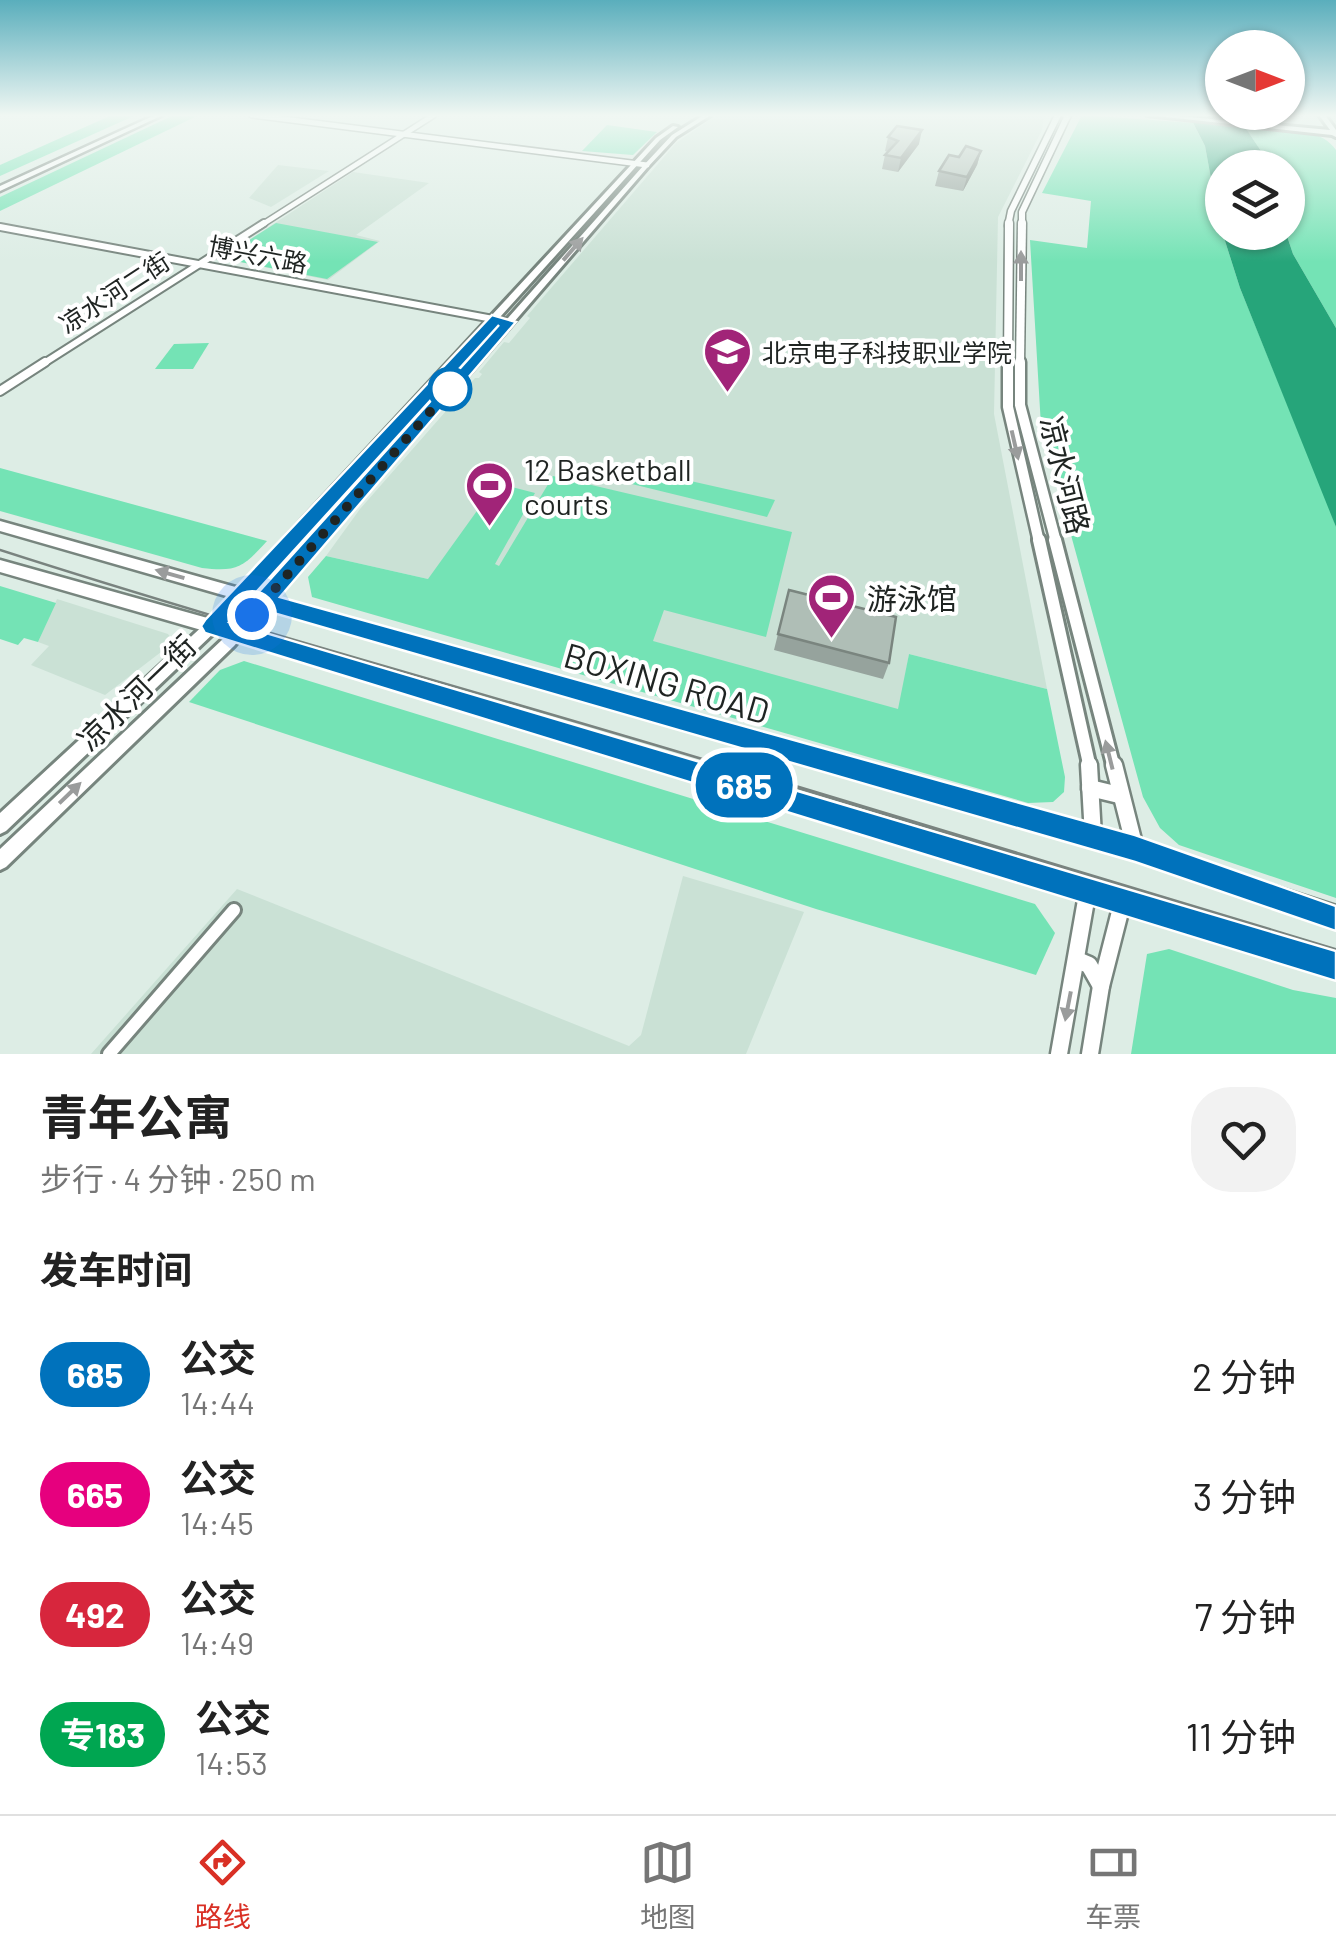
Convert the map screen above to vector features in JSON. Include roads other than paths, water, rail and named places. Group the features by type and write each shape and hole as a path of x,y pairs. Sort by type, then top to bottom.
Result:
{"main road":[{"path":"0,187 48,164"},
{"path":"0,187 51,164"},
{"name":"凉水河一街","path":"0,825 212,626 634,164"},
{"name":"凉水河一街","path":"0,861 264,602 646,165"},
{"name":"BOXING ROAD","path":"0,526 1135,848 1336,916"},
{"path":"0,566 236,632 1336,966"}],"street":[{"name":"凉水河二街","path":"0,391 353,164"},
{"path":"636,164 646,165"},
{"name":"凉水河路","path":"1034,164 1008,227 1008,408 1084,738 1093,836"},
{"name":"凉水河路","path":"1045,164 1022,212 1020,405 1135,848"},
{"name":"博兴六路","path":"0,227 509,322"},
{"path":"1090,788 1119,795"},
{"path":"1059,1054 1088,889"},
{"path":"1090,1054 1101,986 1123,900"},
{"path":"109,1054 234,910"},
{"path":"1077,960 1089,965 1101,986"}],"tram line":[{"path":"0,550 732,768"},
{"path":"724,765 1336,950"}],"place":[{"name":"北京电子科技职业学院","path":"727,394"},
{"name":"12 Basketball courts","path":"489,528"},
{"name":"游泳馆","path":"832,640"}]}
